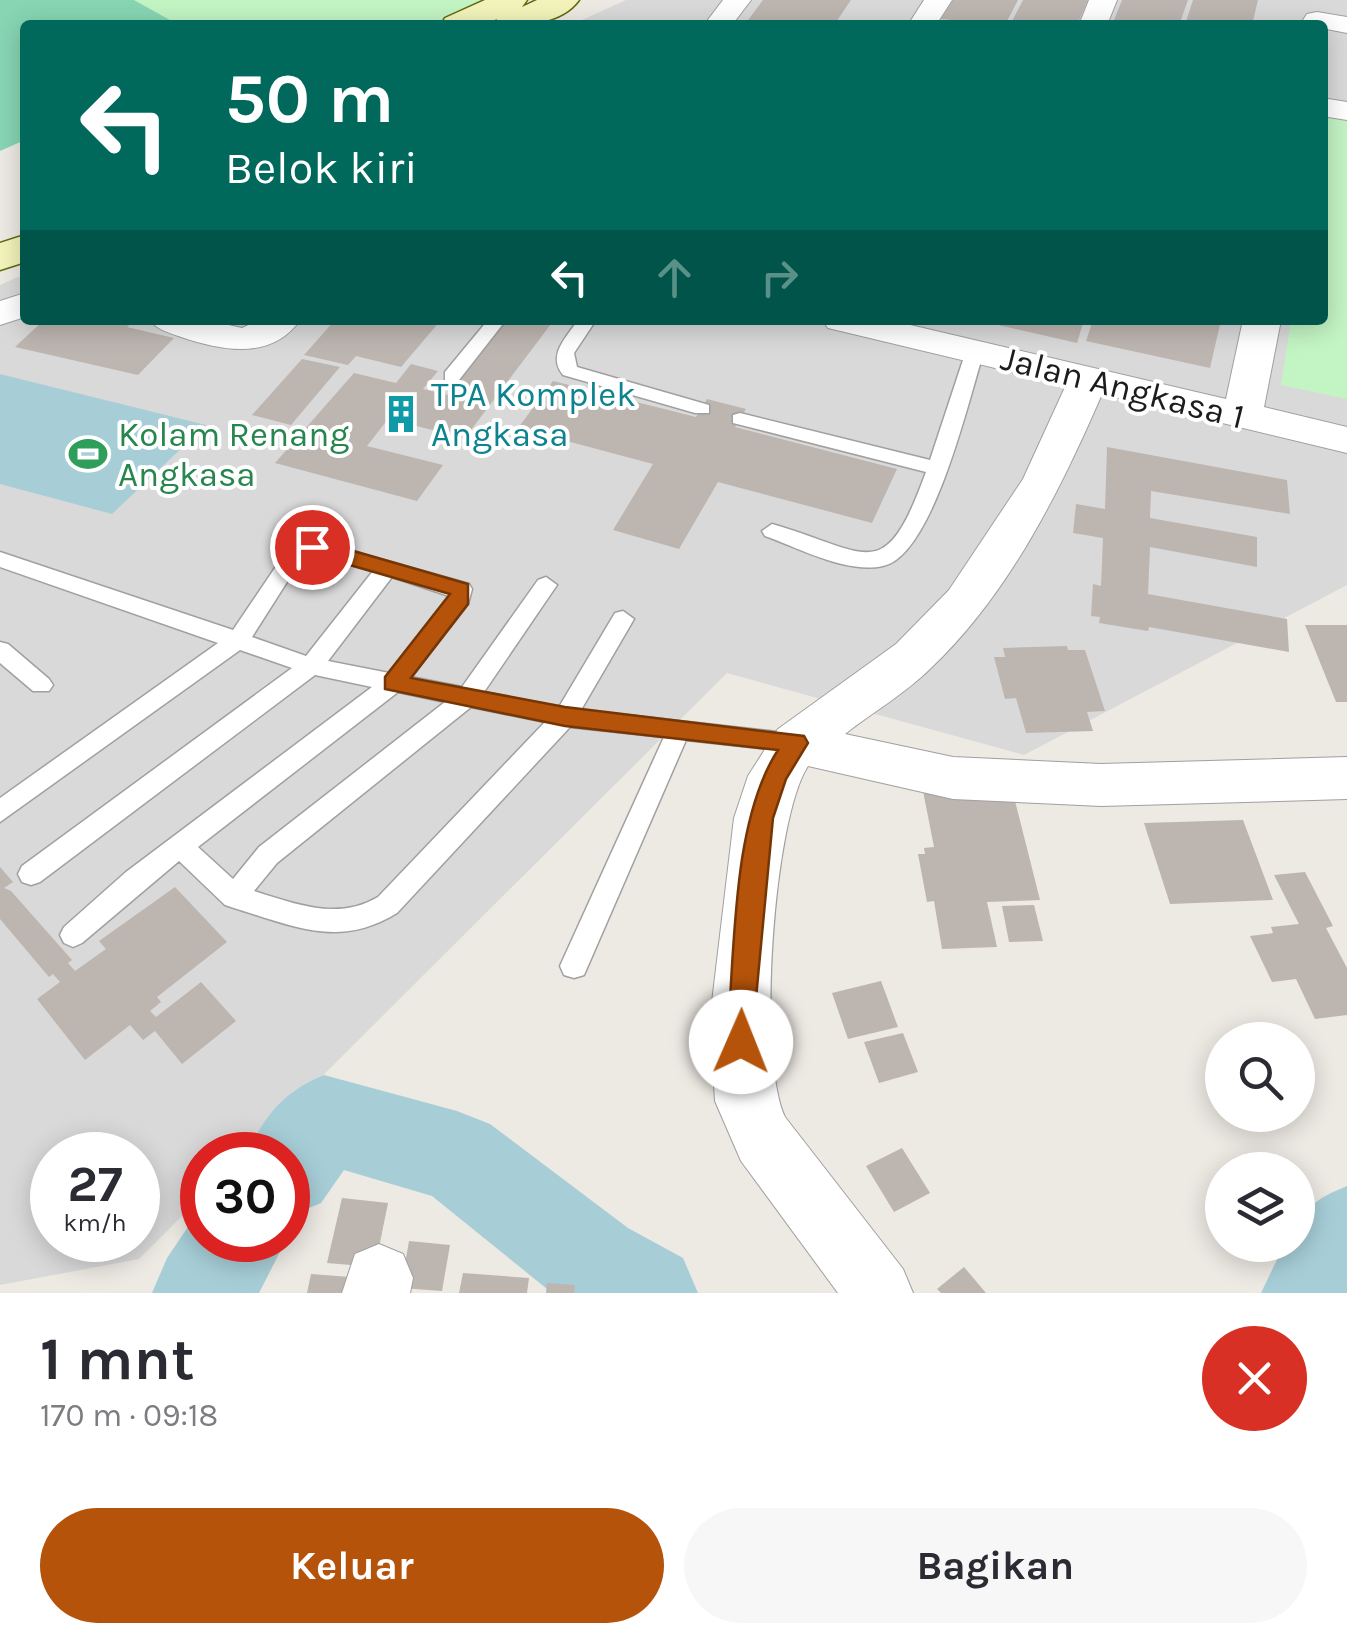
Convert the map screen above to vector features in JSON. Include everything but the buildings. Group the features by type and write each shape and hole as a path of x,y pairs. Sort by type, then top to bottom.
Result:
{"street":[{"path":"468,20 511,0"},
{"path":"519,20 563,0"},
{"path":"722,20 737,0"},
{"path":"1318,15 1347,24"},
{"path":"187,325 243,341 264,336 276,325"},
{"name":"Jalan Angkasa 1","path":"888,325 981,335 1088,380 1347,440"},
{"path":"1242,416 1261,325"},
{"path":"880,1293 763,1140 746,1101 740,1019 760,818 774,776 796,743 913,658 964,602 1043,481 1088,380"},
{"path":"796,743 954,778 1101,785 1347,778"}],"lane":[{"path":"452,376 492,325"},
{"path":"585,325 565,353 570,371 702,409"},
{"path":"772,532 861,559 890,559 898,555 918,524 981,335"},
{"path":"740,419 937,468"},
{"path":"0,812 238,640 294,555 312,547 461,589 460,598 394,683 180,846 74,935"},
{"path":"0,559 310,666 565,716 796,743"},
{"path":"31,874 310,666 387,568"},
{"path":"234,897 268,855 468,698 546,585"},
{"path":"180,846 234,897 313,924 365,918 391,907 404,885 565,716 623,620"},
{"path":"0,650 41,684"},
{"path":"574,966 678,732"}],"shaded area":[{"path":"626,0 1347,0 1347,585 1024,755 727,673 266,1132 180,1132 180,1218 160,1238 160,1132 30,1132 30,1262 123,1262 0,1285 0,285 20,276 20,325 1328,325 1328,20 582,20"}],"green space":[{"path":"0,0 134,0 170,20 20,20 20,142 0,151"},
{"path":"134,0 512,0 468,20 170,20"},
{"path":"1328,110 1347,113 1347,399 1281,385 1290,325 1328,325"}],"water":[{"name":"Kolam Renang Angkasa","path":"0,374 206,425 112,514 0,484"}],"waterway":[{"path":"310,1139 324,1120 457,1157 593,1263 648,1293"},
{"path":"1311,1293 1347,1234"},
{"path":"202,1293 222,1262"}],"place":[{"name":"TPA Komplek Angkasa","path":"401,414"},
{"name":"Kolam Renang Angkasa","path":"88,454"}],"route":[{"path":"312,547 461,589 460,598 394,683 565,716 796,743 774,776 760,818 743,976 741,1042"}]}
